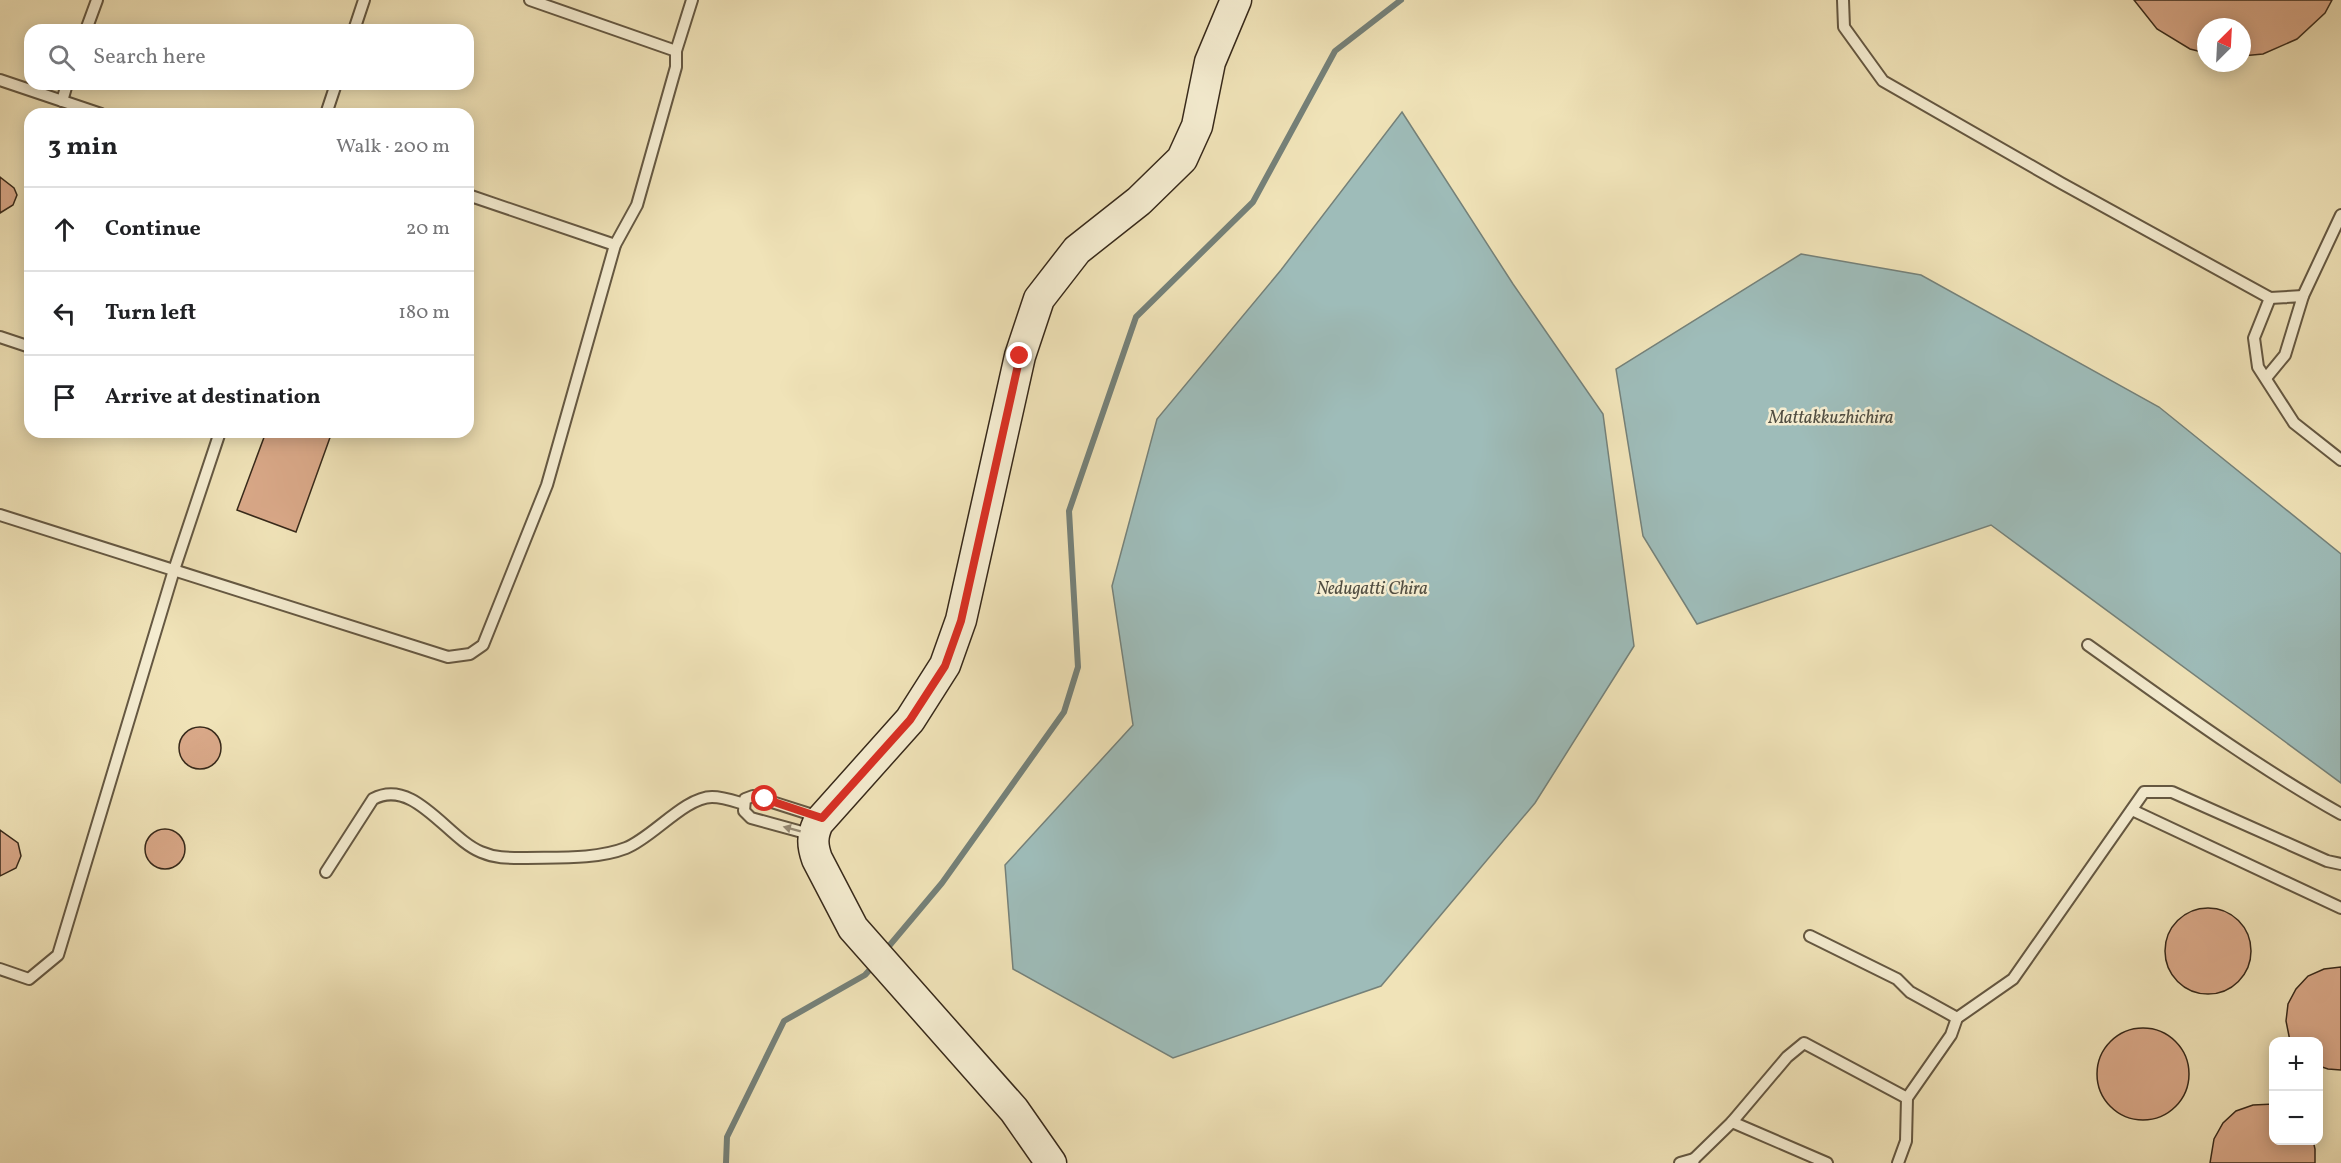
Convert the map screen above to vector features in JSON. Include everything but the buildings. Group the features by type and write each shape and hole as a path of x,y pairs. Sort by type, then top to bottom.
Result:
{"main road":[{"path":"1051,1163 1014,1110 853,928 813,848 817,826 910,720 945,666 961,621 1020,356 1039,299 1077,250 1139,201 1182,159 1197,126 1210,62 1236,0"}],"lane":[{"path":"88,24 97,0"},
{"path":"356,24 364,0"},
{"path":"530,0 676,51"},
{"path":"0,515 448,657 470,654 483,645 547,485 615,245 637,205 676,67 676,51 692,0"},
{"path":"1843,0 1844,27 1883,81 2061,183 2271,298 2303,296"},
{"path":"0,80 24,88"},
{"path":"30,90 83,108"},
{"path":"62,101 65,90"},
{"path":"328,108 334,90"},
{"path":"474,197 615,245"},
{"path":"2266,378 2285,355 2303,296 2341,215"},
{"path":"2271,298 2254,338 2258,367 2294,423 2341,460"},
{"path":"0,337 24,345"},
{"path":"0,969 29,979 58,956 174,570 218,438"},
{"path":"2088,645 2212,735 2341,814"},
{"path":"1898,1163 1906,1141 1907,1098 1951,1035 1957,1018 2013,979 2144,792 2172,792 2327,861 2341,864"},
{"path":"326,872 373,799 384,793 401,795 418,803 479,851 498,858 607,854 629,847 698,800 712,797 744,804"},
{"path":"753,796 817,826 751,818 744,811 745,799 753,796"},
{"path":"2132,810 2341,908"},
{"path":"1810,936 1897,979 1910,992 1957,1018"},
{"path":"1680,1163 1693,1161 1732,1122 1787,1057 1804,1043 1907,1098"},
{"path":"1732,1122 1827,1163"}],"water":[{"name":"Nedugatti Chira","path":"1402,112 1513,284 1603,414 1634,646 1535,803 1381,986 1173,1058 1013,969 1005,865 1133,725 1112,586 1157,419 1281,270"},
{"name":"Mattakkuzhichira","path":"1801,254 1921,275 2159,407 2341,554 2341,783 1991,525 1697,624 1643,536 1616,369"}],"waterway":[{"path":"884,952 942,883 1064,712 1078,667 1069,511 1136,317 1253,202 1335,51 1401,0"},
{"path":"726,1163 727,1137 784,1021 865,975 874,965"}],"route":[{"path":"765,799 822,818 910,720 945,666 961,621 1020,356"}]}
